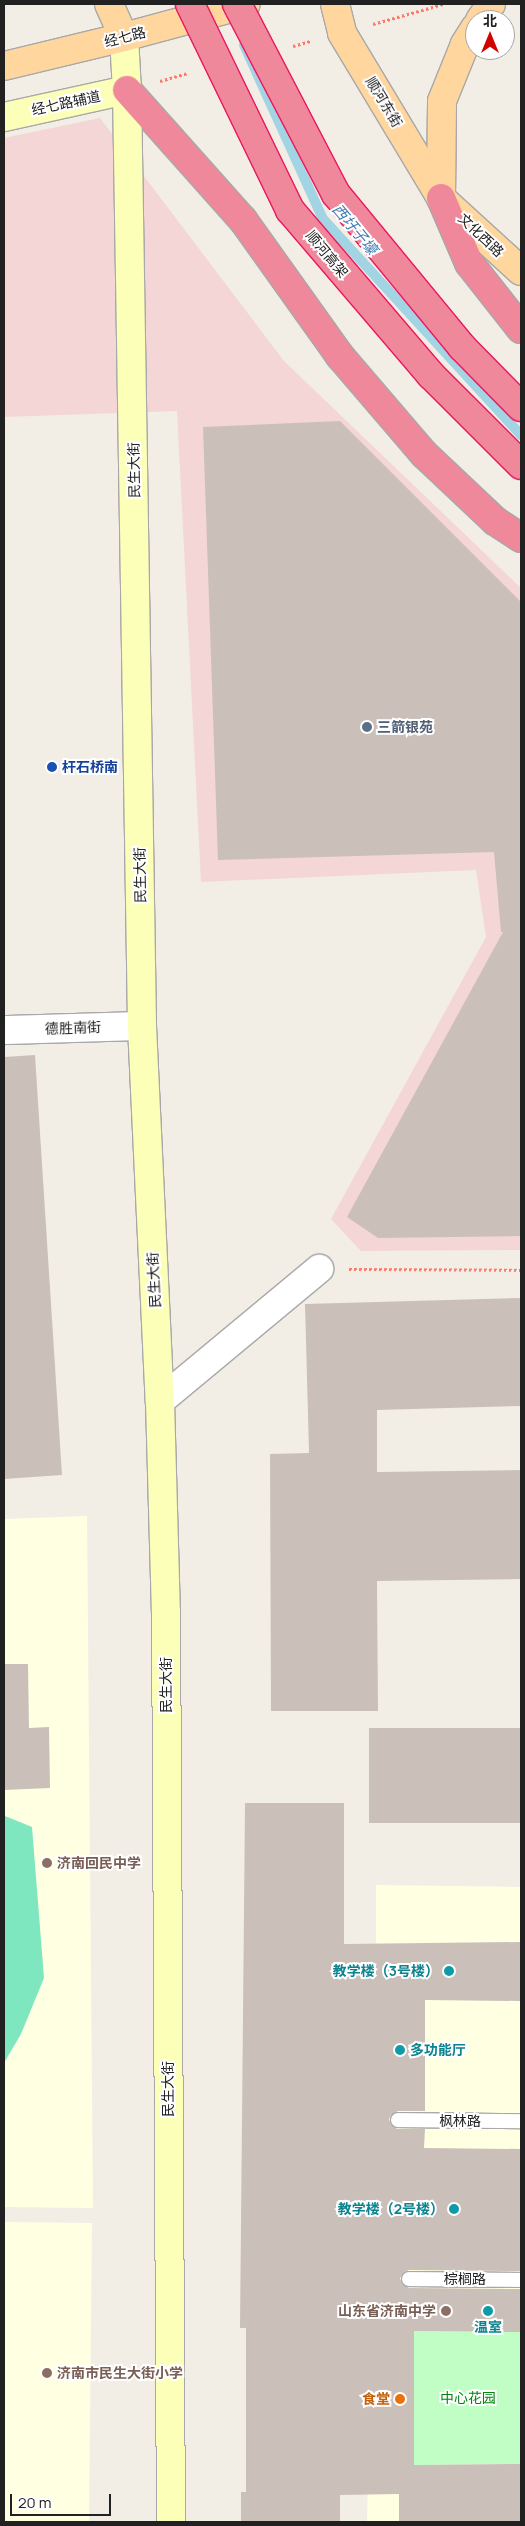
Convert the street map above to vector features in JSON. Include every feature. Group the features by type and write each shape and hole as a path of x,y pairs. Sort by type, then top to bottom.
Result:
{"highway":[{"name":"顺河高架","path":"190,4 290,210 431,375 521,465"},
{"path":"237,4 336,194 462,347 521,407"},
{"path":"127,90 244,220 340,356 424,454 495,521 521,538"},
{"path":"442,198 469,263 521,329"}],"main road":[{"path":"109,4 124,38"},
{"name":"经七路","path":"4,66 124,38 246,4"},
{"name":"顺河东街","path":"335,4 342,33 442,198"},
{"name":"民生大街","path":"124,38 127,90 142,1026 160,1401 166,1612 170,2522"},
{"path":"442,198 442,101 465,44"},
{"name":"经七路辅道","path":"4,117 127,90"},
{"name":"文化西路","path":"442,198 521,271"}],"street":[{"name":"德胜南街","path":"4,1030 142,1026"},
{"path":"160,1401 319,1269"}],"lane":[{"name":"枫林路","path":"398,2120 521,2121"},
{"name":"棕榈路","path":"409,2279 521,2280"}],"path":[{"path":"319,1269 521,1270"}],"shaded area":[{"name":"三箭银苑","path":"100,118 284,361 521,588 521,1250 361,1251 331,1219 486,937 476,870 201,882 177,411 4,417 4,138"},
{"name":"济南回民中学","path":"87,1516 93,2208 4,2207 4,1519"},
{"name":"山东省济南中学","path":"376,1885 521,1887 521,2522 367,2522 376,2100"},
{"name":"济南市民生大街小学","path":"4,2222 92,2223 89,2522 4,2522"}],"green space":[{"path":"5,1816 32,1827 44,1978 21,2034 4,2063"},
{"name":"中心花园","path":"414,2331 521,2332 521,2464 414,2465"}],"building":[{"name":"三箭银苑","path":"340,421 521,602 521,1236 378,1238 347,1217 503,932 501,932 494,852 218,860 203,427"},
{"path":"35,1055 62,1475 4,1479 4,1057"},
{"path":"521,1298 521,1406 377,1410 377,1472 521,1470 521,1579 377,1581 378,1711 271,1711 270,1454 309,1453 305,1304"},
{"path":"4,1664 28,1664 29,1728 49,1727 50,1788 4,1790"},
{"path":"369,1728 521,1728 521,1823 369,1823"},
{"path":"245,1803 344,1803 344,1944 521,1942 521,2001 425,2000 425,2111 398,2111 391,2115 389,2119 391,2125 397,2129 425,2129 424,2148 521,2149 521,2271 409,2270 404,2272 400,2278 402,2284 409,2288 521,2289 521,2332 414,2331 414,2465 521,2464 521,2522 399,2522 399,2494 340,2495 340,2522 241,2522 241,2492 246,2492 246,2328 240,2328"}],"waterway":[{"name":"西圩子壕","path":"244,45 323,219 521,435"}],"place":[{"name":"三箭银苑","path":"367,727"},
{"name":"杆石桥南","path":"52,767"},
{"name":"济南回民中学","path":"47,1863"},
{"name":"教学楼（3号楼）","path":"449,1971"},
{"name":"多功能厅","path":"400,2050"},
{"name":"教学楼（2号楼）","path":"454,2209"},
{"name":"山东省济南中学","path":"446,2311"},
{"name":"温室","path":"488,2311"},
{"name":"济南市民生大街小学","path":"47,2373"},
{"name":"食堂","path":"400,2399"}]}
